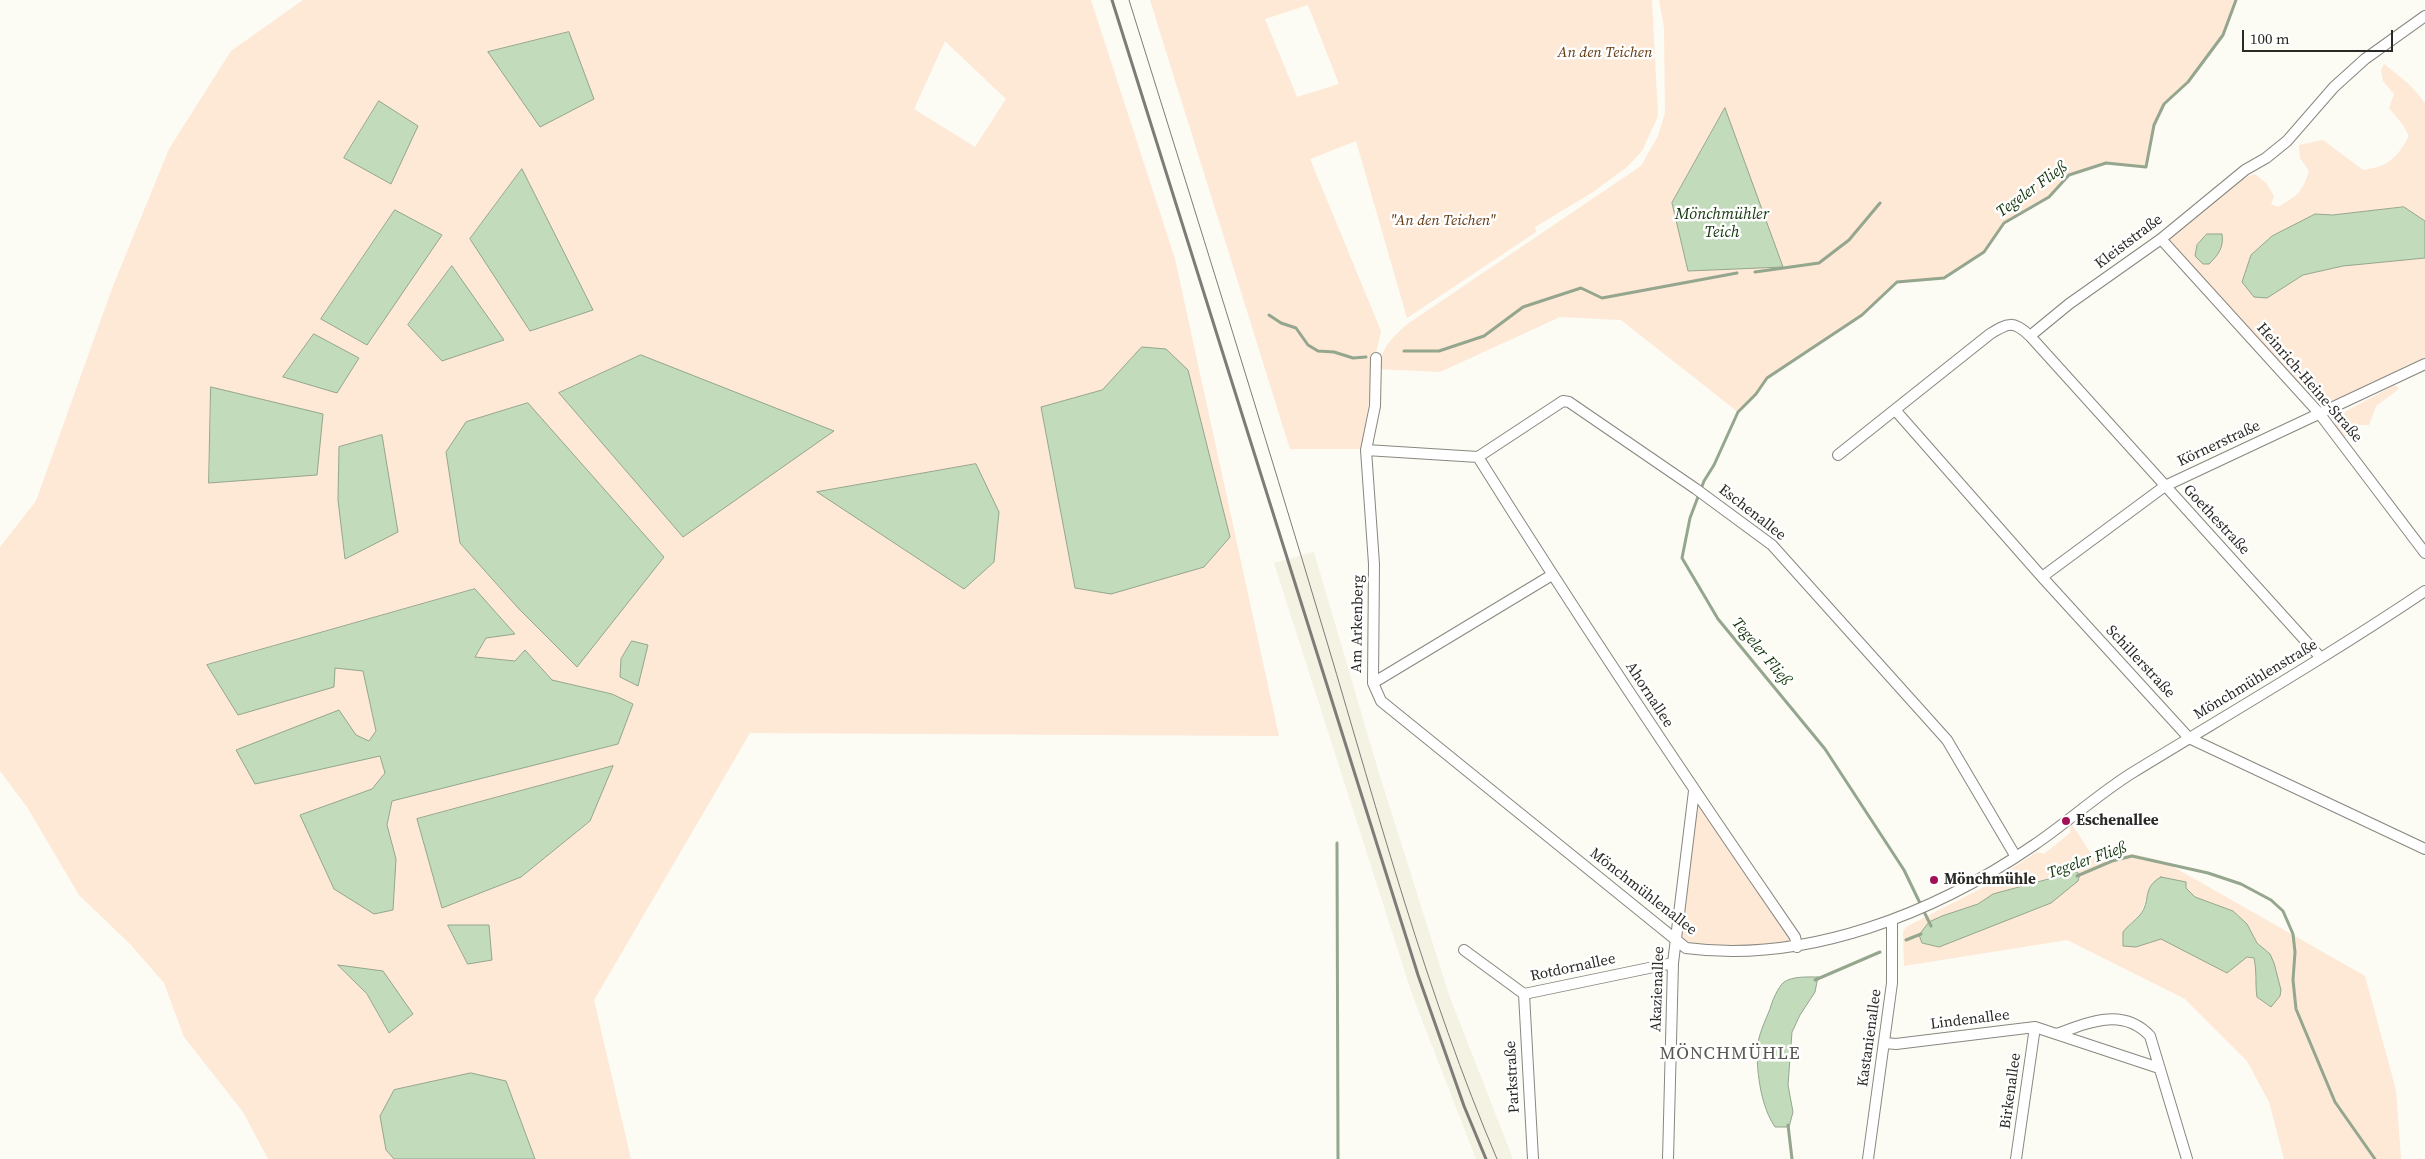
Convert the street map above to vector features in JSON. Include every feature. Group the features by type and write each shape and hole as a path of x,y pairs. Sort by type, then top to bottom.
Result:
{"street":[{"name":"Kleiststraße","path":"2030,336 2069,304 2161,239 2227,184 2288,141 2334,87 2365,59 2425,16"},
{"name":"Heinrich-Heine-Straße","path":"2161,239 2319,413 2425,553"},
{"path":"1838,455 1896,411 1990,334 2006,324 2019,326 2030,336"},
{"name":"Goethestraße","path":"2030,336 2321,658"},
{"name":"Am Arkenberg","path":"1373,683 1374,564 1366,450 1375,406 1376,358"},
{"name":"Körnerstraße","path":"2042,578 2165,486 2425,364"},
{"name":"Eschenallee","path":"1478,457 1564,401 1570,402 1706,496 1772,546 1947,740 2016,857"},
{"name":"Schillerstraße","path":"1896,411 2042,578 2189,738 2425,849"},
{"path":"1366,450 1478,457"},
{"name":"Ahornallee","path":"1478,457 1552,575 1694,791 1795,937 1797,947"},
{"name":"Am Arkenberg","path":"1373,683 1552,575"},
{"name":"Mönchmühlenstraße","path":"2101,792 2321,658 2425,591"},
{"name":"Mönchmühlenallee","path":"1373,683 1381,701 1686,948 1711,952 1758,951 1797,947 1892,920 1930,904 2016,857 2056,829 2101,792"},
{"name":"Akazienallee","path":"1668,1159 1673,963 1694,791"},
{"name":"Kastanienallee","path":"1868,1159 1886,1043 1892,983 1892,920"},
{"name":"Rotdornallee","path":"1464,950 1524,994 1673,963"},
{"name":"Parkstraße","path":"1524,994 1533,1159"},
{"path":"2057,1034 2085,1024 2124,1019 2140,1026 2150,1036 2187,1159"},
{"name":"Lindenallee","path":"1886,1043 1896,1044 2035,1027 2159,1068"},
{"name":"Birkenallee","path":"2016,1159 2035,1027"}],"shaded area":[{"path":"1314,552 1378,770 1449,995 1513,1159 1476,1159 1412,994 1274,563"}],"green space":[{"path":"303,0 1091,0 1175,259 1279,736 750,733 594,1000 631,1159 535,1159 506,1081 386,1150 394,1159 268,1159 243,1112 184,1037 164,983 131,945 79,895 27,807 0,771 0,547 36,501 113,286 169,149 231,51","holes":["945,41 1006,99 975,147 914,109","1102,390 1075,588 1041,407","339,447 345,559 338,500","446,452 519,609 460,543","474,589 514,634 486,638 475,657 515,661 525,650 552,680 612,694 633,704 618,744 392,801 387,825 396,859 300,815 372,789 385,773 380,755 255,784 356,735 369,741 376,731 363,671 335,667 207,665","612,767 590,821 521,877 442,907 418,819","338,966 413,1014 388,1033 367,994"]},
{"path":"1150,0 1652,0 1658,116 1642,151 1627,167 1593,192 1535,227 1536,232 1407,318 1356,141 1310,159 1381,331 1373,367 1363,449 1290,449","holes":["1308,5 1339,84 1297,97 1265,19"]},
{"path":"1659,0 2236,0 2222,35 2188,82 2164,104 2154,125 2146,167 2106,163 2069,175 2049,197 2004,223 1984,252 1944,278 1896,282 1862,315 1767,378 1756,394 1738,412 1621,320 1560,317 1440,372 1379,369 1385,349 1398,332 1409,323 1641,166 1658,136 1665,113 1664,28","holes":["1725,109 1688,271 1672,203"]},
{"path":"2384,64 2410,85 2425,103 2425,221 2404,207 2332,215 2315,214 2272,236 2251,255 2283,288 2303,275 2343,266 2425,258 2425,360 2320,410 2169,241 2167,235 2238,181 2255,174 2266,183 2274,196 2271,204 2278,207 2290,200 2301,189 2309,171 2300,158 2299,145 2323,140 2363,170 2379,167 2391,160 2396,156 2409,136 2403,125 2389,108 2394,94 2383,81 2381,70"},
{"path":"2395,385 2399,389 2376,406 2369,425 2355,425 2345,438 2335,427 2335,417"},
{"path":"1695,793 1796,946 1686,948 1676,938"},
{"path":"2071,823 2094,858 2103,862 2132,854 2163,861 2365,976 2396,1090 2401,1159 2284,1159 2269,1102 2247,1061 2185,999 2067,940 1904,966 1903,932 1906,927 1982,888 2037,852 2044,854 2070,833","holes":["2068,868 1939,947 1922,943 1919,935 1938,919 1976,905 1996,893 2042,880","2186,888 2195,897 2233,911 2247,924 2257,943 2270,954 2254,982 2256,974 2254,958 2172,944 2161,939 2136,947 2128,925 2140,915 2146,899"]}],"water":[{"path":"569,32 594,99 540,127 488,52"},
{"path":"379,101 418,126 391,184 344,158"},
{"name":"Mönchmühler Teich","path":"1725,108 1783,267 1688,271 1672,203"},
{"path":"522,169 593,310 530,331 470,239"},
{"path":"2404,207 2425,221 2425,258 2343,266 2303,275 2267,298 2254,297 2242,282 2251,255 2272,236 2315,214 2332,215"},
{"path":"395,210 442,235 367,345 321,319"},
{"path":"2207,234 2222,234 2222,243 2220,251 2212,261 2209,264 2203,264 2195,256 2197,245"},
{"path":"452,266 504,340 442,361 408,325"},
{"path":"314,334 359,358 337,393 283,377"},
{"path":"1142,347 1166,349 1188,370 1230,537 1204,567 1111,594 1075,588 1041,407 1102,390"},
{"path":"641,355 834,431 683,537 559,393"},
{"path":"211,387 323,414 317,475 209,483"},
{"path":"528,403 664,557 577,667 519,609 460,543 446,452 466,422"},
{"path":"382,435 398,532 345,559 338,500 339,447"},
{"path":"976,464 999,512 994,562 964,589 817,492"},
{"path":"475,589 515,634 486,638 475,657 515,661 525,650 552,680 612,694 633,704 618,744 392,801 387,825 396,859 393,910 374,914 334,889 300,815 372,789 385,773 380,756 255,784 236,750 339,710 356,735 369,741 376,731 363,671 335,668 334,687 238,715 207,665"},
{"path":"632,641 648,645 638,686 620,677 621,659"},
{"path":"613,766 590,821 521,877 442,908 417,819"},
{"path":"2068,868 2080,874 2078,881 2051,903 1939,947 1922,943 1919,935 1929,922 1978,904 1993,894 2052,878"},
{"path":"2161,877 2186,882 2186,888 2195,897 2233,911 2247,924 2257,943 2270,954 2274,963 2281,990 2280,996 2271,1007 2257,997 2254,958 2247,957 2227,973 2161,939 2136,947 2123,946 2123,932 2144,910 2151,885"},
{"path":"448,925 489,925 492,960 468,964"},
{"path":"338,965 383,971 413,1014 389,1033 367,994"},
{"path":"1818,977 1815,992 1800,1015 1792,1032 1788,1085 1793,1112 1789,1127 1775,1127 1766,1110 1759,1080 1757,1049 1759,1039 1774,998 1782,984 1796,978"},
{"path":"471,1073 506,1081 535,1159 394,1159 386,1150 380,1116 394,1090"}],"waterway":[{"name":"Tegeler Fließ","path":"1931,926 1904,870 1825,749 1718,619 1682,558 1690,518 1704,481 1714,465 1738,412 1756,394 1767,378 1862,315 1897,282 1944,278 1984,252 2004,223 2049,197 2069,175 2106,163 2146,167 2154,125 2164,104 2188,82 2223,35 2236,0"},
{"path":"1755,272 1819,263 1849,240 1880,203"},
{"path":"1404,351 1439,351 1484,336 1523,307 1581,288 1602,298 1737,273"},
{"path":"1269,315 1281,323 1296,328 1308,345 1318,351 1334,352 1353,358 1366,357"},
{"path":"1337,843 1338,1159"},
{"name":"Tegeler Fließ","path":"2077,876 2112,861 2132,856 2208,873 2241,884 2271,900 2283,911 2293,934 2295,952 2293,980 2296,1009 2335,1102 2375,1159"},
{"path":"1906,940 1921,934"},
{"path":"1815,980 1880,952"},
{"path":"1788,1125 1792,1159"}],"tram line":[{"path":"1129,0 1327,642 1405,903 1448,1032 1471,1096 1497,1159"}],"railway":[{"path":"1112,0 1418,975 1464,1106 1486,1159"}],"place":[{"name":"Eschenallee","path":"2066,821"},
{"name":"Mönchmühle","path":"1934,880"}],"district":[{"name":"MÖNCHMÜHLE","path":"1730,1054"}],"park label":[{"name":"An den Teichen","path":"1605,53"},
{"name":"\"An den Teichen\"","path":"1443,221"}]}
